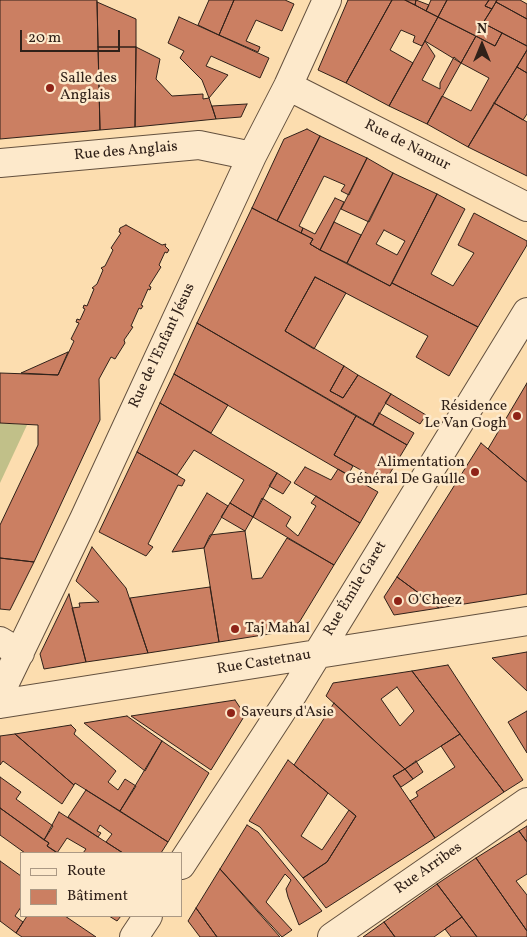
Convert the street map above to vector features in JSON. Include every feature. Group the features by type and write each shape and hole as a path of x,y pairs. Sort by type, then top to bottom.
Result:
{"street":[{"name":"Rue de l'Enfant Jésus","path":"0,693 10,647 288,86 327,0"},
{"name":"Rue de Namur","path":"288,86 527,207"},
{"name":"Rue des Anglais","path":"0,162 199,145 252,156"},
{"name":"Rue Émile Garet","path":"182,862 317,654 527,312"},
{"name":"Rue Castetnau","path":"0,704 527,621"},
{"name":"Rue Arribes","path":"332,937 527,802"},
{"path":"134,937 147,917"}],"shaded area":[{"path":"0,423 27,425 0,483"}],"building":[{"name":"Salle des Anglais","path":"0,0 97,0 100,130 0,139"},
{"path":"209,0 234,0 219,35 198,25"},
{"path":"234,0 285,0 294,4 282,31 256,20 246,41 260,47 258,52 219,35"},
{"path":"348,0 392,0 346,83 318,70"},
{"path":"392,0 405,0 438,17 422,46 413,42 415,36 401,30 390,50 413,63 389,106 346,83"},
{"path":"405,0 416,0 415,5"},
{"path":"416,0 429,5 426,11 415,5"},
{"path":"431,0 447,0 438,17 426,11"},
{"path":"447,0 489,0 485,6 492,9 483,23 502,33 495,46 438,17"},
{"path":"489,0 497,0 492,9 485,6"},
{"path":"497,0 520,0 527,4 527,19 496,2"},
{"path":"97,2 136,19 136,47 98,47"},
{"path":"496,2 527,19 527,46 483,23"},
{"path":"179,17 269,58 260,78 211,56 206,66 228,75 209,98 202,80 180,58 184,51 168,43"},
{"path":"438,17 476,36 461,63 425,41"},
{"path":"502,33 527,46 527,50 468,147 427,124 442,96 471,111 489,78 461,63 476,36 495,46"},
{"path":"425,41 435,56 422,80 440,89 440,83 454,57 461,63 427,124 389,106"},
{"path":"98,47 136,47 135,127 100,130"},
{"path":"136,47 160,59 156,79 172,96 203,94 203,99 209,98 216,119 135,127"},
{"path":"527,50 527,73 517,67"},
{"path":"517,67 527,73 527,114 523,120 494,103"},
{"path":"494,103 527,122 527,176 468,147"},
{"path":"247,104 241,117 216,119 212,106"},
{"path":"307,129 320,136 277,221 252,208 284,139"},
{"path":"320,136 367,158 349,195 341,191 345,185 324,176 299,226 303,228 301,233 277,221"},
{"path":"367,158 393,173 369,222 341,209"},
{"path":"393,173 437,194 390,286 347,263","holes":["384,230 405,241 397,255 376,244"]},
{"path":"437,194 465,209 431,274 453,286 474,253 458,245 474,213 527,241 527,245 478,327 392,283"},
{"path":"335,198 344,202 320,250 310,244 313,239 301,233 303,228 315,234"},
{"path":"252,208 313,239 310,244 320,250 390,286 392,283 478,327 449,376 416,357 428,336 315,277 285,331 344,366 330,391 343,398 358,375 391,394 373,425 197,323"},
{"path":"334,222 361,235 347,263 320,250"},
{"path":"126,225 162,245 166,244 165,246 169,250 167,253 165,252 159,265 161,267 149,286 151,287 150,290 148,289 141,305 143,306 141,309 139,308 131,326 133,327 124,340 125,343 115,359 111,357 99,379 100,420 34,562 0,558 0,525 38,445 38,425 0,423 0,373 58,375 74,341 71,339 79,323 76,322 77,319 80,320 85,309 83,308 84,305 87,306 94,289 92,288 97,284 103,270 101,268 105,266 113,250 111,248 121,233 119,232 120,228"},
{"path":"315,277 346,293 314,349 285,331"},
{"path":"197,323 356,416 334,455 353,466 348,475 174,374"},
{"path":"68,352 58,375 21,373"},
{"path":"344,366 358,375 343,398 330,391"},
{"path":"174,374 228,405 211,433 160,403"},
{"name":"Résidence Le Van Gogh","path":"527,383 527,482 488,449"},
{"path":"391,394 426,415 420,424 385,403"},
{"path":"160,403 277,473 253,517 230,503 244,480 194,450 177,475 137,452"},
{"path":"379,413 414,433 407,445 373,425"},
{"path":"356,416 407,445 384,483 334,455"},
{"path":"481,443 527,482 527,594 439,608 397,577"},
{"path":"137,452 185,480 182,486 178,485 148,544 153,547 146,556 99,532"},
{"path":"305,467 331,480 338,469 378,492 360,523 294,483"},
{"path":"277,473 291,482 283,494 269,486"},
{"path":"207,493 228,506 204,548 172,552"},
{"path":"316,496 360,523 334,565 253,517 262,498 291,517 286,526 298,536 316,506 311,503"},
{"path":"230,503 253,517 245,531 221,517"},
{"path":"245,531 252,579 262,578 287,538 334,565 300,621 288,631 219,642 204,548 210,535"},
{"path":"92,547 126,588 148,653 86,662 72,608 80,607 79,603 99,602 76,581"},
{"path":"0,558 34,562 10,610 0,609"},
{"path":"397,577 439,608 394,615 384,597"},
{"path":"210,587 219,642 148,653 130,598"},
{"path":"69,594 86,662 44,669 40,654"},
{"path":"527,652 527,691 492,658"},
{"path":"448,665 523,780 504,792 412,671"},
{"path":"412,671 460,734 405,769 326,696 333,683","holes":["397,687 414,711 400,726 381,699"]},
{"path":"235,700 245,715 211,770 131,716"},
{"path":"334,703 405,769 393,776 435,838 326,908 303,878 327,862 356,816 294,765"},
{"path":"527,711 527,753 508,722"},
{"path":"127,716 162,741 145,771 84,723"},
{"path":"71,725 76,730 74,734 116,771 108,782 118,790 125,779 136,786 120,811 75,783 74,785 15,734"},
{"path":"15,734 74,785 62,804 3,761 0,765 0,736"},
{"path":"460,734 504,792 435,838 410,801 418,796 416,792 455,767 441,746"},
{"path":"162,741 209,773 168,842 120,811"},
{"path":"288,760 328,793 301,836 322,850 349,810 356,816 327,862 303,878 260,827 249,821"},
{"path":"416,761 423,772 413,779 405,769"},
{"path":"405,769 413,779 401,787 393,776"},
{"path":"0,777 21,792 16,799 53,826 44,840 0,808"},
{"path":"86,790 168,842 162,852 121,852 106,842 112,834 100,825 97,831 101,833 98,837 68,817"},
{"path":"0,808 49,843 47,846 56,852 24,852 0,835"},
{"path":"59,812 121,852 84,852 86,849 67,838 58,852 56,852 47,846 49,843 44,840"},
{"path":"247,825 258,832 322,911 299,925 286,889 291,880 285,874 266,902 292,930 282,937 220,869"},
{"path":"527,826 527,842 519,831"},
{"path":"519,831 527,842 527,874 516,881 527,895 527,931 476,858"},
{"path":"476,858 527,931 527,937 477,937 437,884"},
{"path":"0,861 20,875 20,908 15,916 23,922 16,933 0,921"},
{"path":"220,869 280,937 217,937 196,908"},
{"path":"437,884 462,917 434,937 395,937 384,922"},
{"path":"196,908 217,937 200,937 188,921"},
{"path":"26,917 66,917 96,937 22,937 16,933"},
{"path":"111,917 120,917 117,921"},
{"path":"462,917 477,937 451,937 445,929"},
{"path":"384,922 395,937 363,937"}],"place":[{"name":"Salle des Anglais","path":"50,88"},
{"name":"Résidence Le Van Gogh","path":"517,416"},
{"name":"Alimentation Général De Gaulle","path":"475,472"},
{"name":"O'Cheez","path":"398,601"},
{"name":"Taj Mahal","path":"235,629"},
{"name":"Saveurs d'Asie","path":"231,713"}]}
